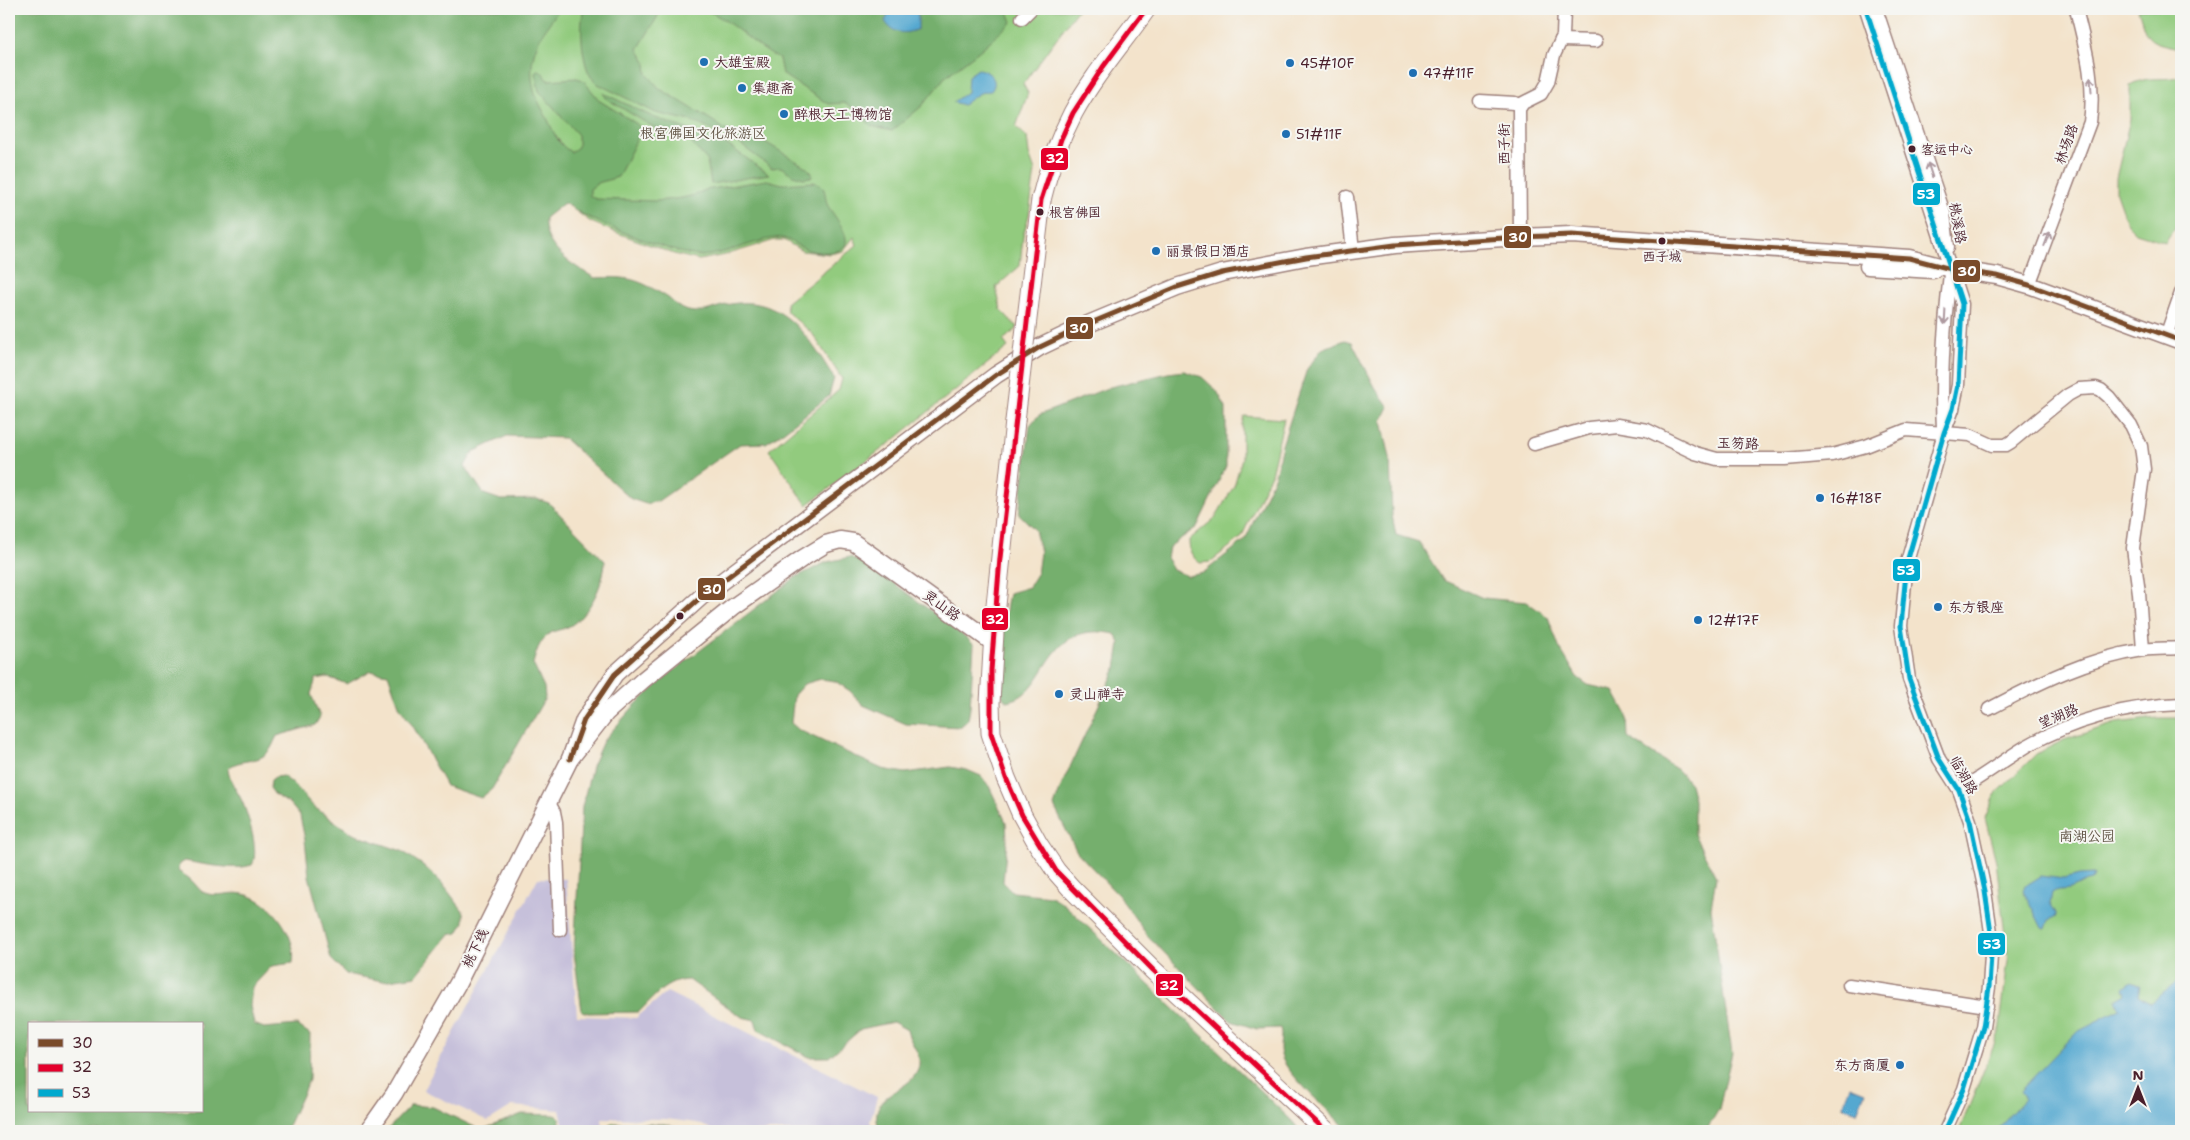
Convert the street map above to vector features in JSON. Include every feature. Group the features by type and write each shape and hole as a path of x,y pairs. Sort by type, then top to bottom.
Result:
{"highway":[{"path":"1146,9 1103,67 1073,113 1041,200 992,642 991,733 994,747 1022,815 1056,871 1153,970 1326,1131"}],"main road":[{"path":"570,758 584,720 615,674 627,661 701,597 996,374 1054,340 1132,305 1177,287 1222,273 1260,264 1353,250 1445,241 1572,235 1909,258 1950,269 1997,276 2029,285 2174,338"},
{"name":"灵山路","path":"570,758 606,713 643,680 740,602 803,558 826,544 840,540 853,542 992,642"},
{"name":"桃下线","path":"368,1131 394,1094 458,983 570,758"}],"street":[{"name":"西子街","path":"1520,237 1521,105 1538,96 1546,86 1554,54 1561,40 1564,9"},
{"name":"桃溪路","path":"1866,9 1935,228 1950,269"},
{"name":"桃溪路","path":"1876,9 1944,213 1950,269"},
{"name":"林场路","path":"2029,285 2090,122 2093,105 2090,68 2076,9"},
{"path":"1561,40 1596,41"},
{"path":"1480,101 1521,105"},
{"path":"1347,197 1353,250"},
{"name":"临湖路","path":"1945,1131 1964,1089 1983,1027 1987,1006 1992,939 1985,891 1970,821 1959,790 1938,759 1909,679 1901,626 1907,562 1944,433 1953,409 1958,385 1962,304 1950,269"},
{"path":"2174,338 2181,293"},
{"name":"玉笏路","path":"1534,444 1590,428 1616,425 1647,430 1695,452 1717,459 1785,459 1832,455 1866,446 1906,430 1970,435 1992,445 2006,445 2068,395 2079,390 2096,388 2109,397 2137,434 2143,456 2144,470 2133,548 2139,593 2143,650"},
{"path":"1990,709 2035,685 2080,666 2143,650 2181,648"},
{"name":"望湖路","path":"1959,790 2026,747 2078,721 2134,708 2181,704"},
{"path":"548,801 554,812 556,822 560,930"},
{"path":"1849,984 1987,1006"}],"shaded area":[{"path":"538,878 566,879 577,1016 636,1018 667,992 877,1097 870,1122 876,1131 716,1131 697,1123 666,1119 602,1118 603,1131 565,1131 560,1110 512,1106 488,1121 423,1090"}],"green space":[{"path":"9,9 560,9 546,27 536,46 532,67 535,93 559,141 571,152 578,147 578,135 539,91 535,73 537,70 541,71 548,80 577,78 583,80 600,101 637,124 644,132 637,139 618,177 598,183 590,189 590,196 596,199 657,201 682,198 705,190 767,180 782,184 814,182 822,186 827,204 844,231 846,238 846,244 842,249 833,252 810,250 786,239 779,238 702,256 664,247 613,228 564,203 545,218 545,228 553,246 568,261 595,278 625,278 633,280 667,297 680,308 694,312 745,303 763,305 778,312 803,333 834,378 829,396 766,443 740,444 658,501 646,504 631,499 564,438 507,436 473,452 465,466 484,494 501,500 537,499 549,503 605,561 602,579 589,607 576,622 549,634 538,648 533,664 544,687 545,698 492,789 481,798 446,786 414,728 400,708 388,674 370,671 347,684 327,677 316,679 311,694 320,717 315,725 277,736 270,749 263,756 258,759 236,763 228,769 250,824 255,851 252,865 228,867 184,861 179,864 178,871 203,892 215,895 238,893 253,897 272,911 287,931 293,952 293,963 272,966 252,987 250,1006 254,1024 264,1028 297,1025 310,1034 309,1080 287,1128 290,1131 9,1131"},
{"name":"根宫佛国文化旅游区","path":"482,9 1078,9 1023,84 1028,93 1016,127 1027,137 1029,154 1035,171 1029,215 1023,236 1020,266 996,287 1001,310 1018,328 1003,340 1008,347 890,443 807,505 769,450 839,390 842,379 812,333 787,312 786,303 857,245 854,237 843,251 830,254 802,251 784,240 775,240 725,255 699,260 674,254 591,222 573,209 567,157 561,143 521,90"},
{"path":"584,9 656,9 658,16 638,49 646,62 647,74 660,89 734,136 744,129 806,167 812,173 812,177 803,178 793,175 781,167 772,168 733,139 691,121 656,113 598,84 587,69 583,52 582,15"},
{"path":"703,9 1007,9 1012,22 945,77 922,106 892,131 871,126 857,110 844,103 828,104 782,74 779,59 723,19"},
{"path":"2138,9 2181,9 2181,50 2150,38 2146,34"},
{"path":"2181,76 2181,219 2165,242 2136,233 2127,224 2116,193 2116,178 2130,119 2130,86 2142,80"},
{"path":"603,93 653,117 726,144 769,174 711,184 707,160 690,142 653,127 607,99"},
{"path":"1345,340 1352,342 1375,387 1389,407 1382,421 1390,458 1392,515 1396,535 1419,542 1443,580 1483,598 1527,602 1548,617 1559,647 1577,677 1588,685 1614,691 1627,715 1628,738 1678,770 1690,784 1694,800 1694,834 1716,877 1711,908 1732,1053 1719,1109 1706,1131 1411,1131 1346,1128 1299,1082 1284,1063 1280,1052 1280,1028 1257,1029 1231,1021 1147,935 1119,896 1077,852 1054,806 1062,784 1116,668 1120,643 1115,634 1091,632 1073,637 1060,647 1032,686 1021,696 1007,701 1003,698 1000,682 1004,622 1009,593 1029,587 1037,574 1040,552 1035,530 1019,514 1030,425 1039,415 1110,387 1168,373 1184,371 1202,377 1217,391 1226,408 1226,466 1197,527 1169,547 1167,559 1173,570 1188,576 1203,573 1245,540 1275,475 1282,445 1307,369 1322,349"},
{"path":"1244,416 1284,419 1271,474 1241,538 1210,562 1200,563 1191,553 1189,540 1215,518 1234,486 1242,458 1242,424"},
{"path":"850,557 872,567 974,645 968,720 960,727 906,724 863,705 850,691 835,681 821,679 804,684 794,695 791,723 799,730 882,769 905,773 950,767 967,770 981,776 989,786 1006,822 1007,841 1003,882 1013,892 1051,896 1065,905 1293,1122 1300,1131 880,1131 877,1118 878,1107 884,1100 909,1082 919,1065 917,1051 907,1030 893,1022 861,1029 829,1057 809,1057 758,1030 755,1020 742,1017 689,980 667,986 655,995 639,1012 588,1013 582,1011 574,953 582,807 592,766 603,741 635,705 673,671 796,577 827,562"},
{"name":"南湖公园","path":"2158,718 2181,718 2181,1131 1959,1131 1999,1033 2008,960 1996,861 1985,818 1994,796 2036,754 2064,740 2116,723"},
{"path":"283,776 314,807 353,834 402,851 424,866 441,882 464,912 464,922 458,933 449,935 416,976 383,981 346,974 331,959 309,876 300,816 290,804 275,795 270,788 271,780 275,777"},
{"path":"411,1105 433,1107 481,1130 522,1114 555,1115 559,1118 562,1131 386,1131"},
{"path":"611,1123 665,1124 696,1131 606,1131"}],"water":[{"path":"912,9 918,15 918,29 904,33 891,29 885,21 891,10"},
{"path":"978,69 989,74 994,80 991,91 986,91 973,97 963,105 953,102 967,92 968,76"},
{"path":"2093,874 2092,880 2073,888 2052,893 2050,903 2056,916 2049,920 2046,929 2042,928 2023,890 2025,886 2041,876 2064,879"},
{"path":"2181,979 2181,1131 1995,1131 2025,1098 2020,1091 2079,1030 2120,1009 2116,1000 2126,994 2124,988 2132,982 2140,985 2138,995 2151,1003"},
{"path":"1850,1086 1865,1092 1857,1112 1842,1107"}],"transit line":[{"name":"32","path":"1146,9 1103,67 1073,113 1061,139 1041,200 1000,558 991,670 991,733 1006,778 1022,815 1056,871 1153,970 1326,1131"},
{"name":"53","path":"1866,9 1962,304 1958,385 1953,409 1944,433 1907,562 1901,626 1909,679 1939,759 1959,790 1970,821 1985,891 1992,939 1989,987 1983,1027 1964,1089 1945,1131"},
{"name":"30","path":"570,759 584,720 615,674 701,597 996,375 1040,347 1086,325 1177,287 1222,273 1306,257 1395,245 1572,235 1909,258 1951,269 1997,276 2029,285 2181,341"}],"place":[{"name":"大雄宝殿","path":"704,62"},
{"name":"45#10F","path":"1290,63"},
{"name":"47#11F","path":"1413,73"},
{"name":"集趣斋","path":"742,88"},
{"name":"醉根天工博物馆","path":"784,114"},
{"name":"51#11F","path":"1286,134"},
{"name":"客运中心","path":"1912,149"},
{"name":"根宫佛国","path":"1040,212"},
{"name":"西子城","path":"1662,241"},
{"name":"丽景假日酒店","path":"1156,251"},
{"name":"16#18F","path":"1820,498"},
{"name":"东方银座","path":"1938,607"},
{"name":"12#17F","path":"1698,620"},
{"name":"灵山禅寺","path":"1059,694"},
{"name":"东方商厦","path":"1900,1065"}]}
